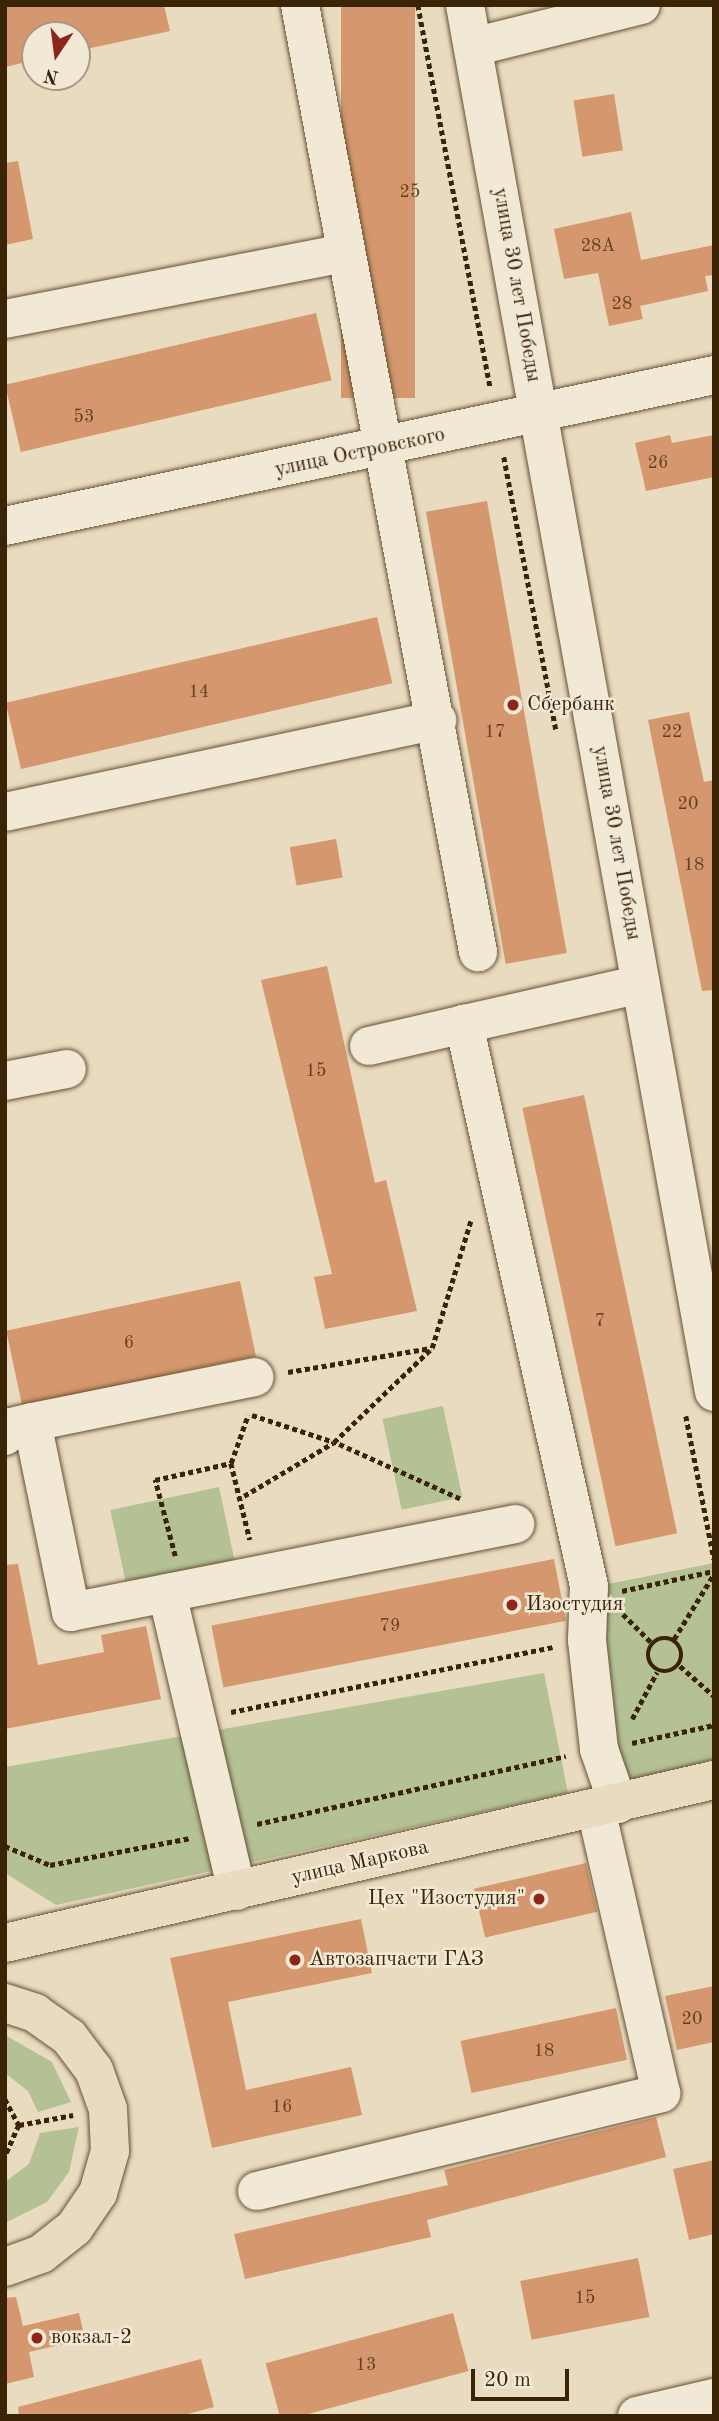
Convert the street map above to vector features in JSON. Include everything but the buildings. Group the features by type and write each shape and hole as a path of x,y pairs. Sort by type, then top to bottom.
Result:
{"main road":[{"name":"улица Маркова","path":"5,1943 607,1807 714,1780"},
{"path":"5,2003 35,2013 69,2037 94,2070 108,2109 110,2151 98,2193 74,2228 41,2254 5,2267"}],"street":[{"path":"300,5 382,448 437,720 478,952"},
{"name":"улица 30 лет Победы","path":"465,5 714,1392"},
{"path":"474,47 641,5"},
{"path":"5,319 345,253"},
{"name":"улица Островского","path":"5,526 540,416 714,375"},
{"path":"5,812 437,720"},
{"path":"369,1046 641,984"},
{"path":"257,2191 660,2093 607,1807 609,1747 587,1640 589,1586 464,1024"},
{"path":"5,1082 67,1069"},
{"path":"252,1396 19,1429 71,1612 515,1524"},
{"path":"175,1591 196,1719 237,1891"},
{"path":"637,2416 714,2398"}],"path":[{"path":"244,1496 334,1442 432,1348 472,1216"},
{"path":"235,1409 252,1396 432,1348"},
{"path":"252,1396 334,1442 466,1502"},
{"path":"252,1396 231,1463 244,1496 255,1575"},
{"path":"175,1591 155,1480 231,1463"},
{"path":"619,1592 714,1573"},
{"path":"674,1640 714,1573"},
{"path":"614,1605 652,1643"},
{"path":"196,1719 587,1640"},
{"path":"652,1643 674,1640"},
{"path":"674,1640 683,1651 680,1666"},
{"path":"652,1643 647,1659 657,1672"},
{"path":"609,1747 657,1672 680,1666"},
{"path":"680,1666 714,1696"},
{"path":"5,1846 50,1865 223,1832 714,1726"},
{"path":"5,2099 19,2125"},
{"path":"19,2125 108,2109"},
{"path":"5,2157 19,2125"}],"green space":[{"path":"443,1406 462,1497 402,1510 382,1419"},
{"path":"219,1487 235,1564 127,1587 110,1510"},
{"path":"714,1563 714,1766 631,1782 608,1756 603,1585"},
{"path":"544,1673 568,1793 56,1905 5,1873 5,1767"},
{"path":"5,2035 52,2062 71,2102 38,2112 28,2091 5,2073"},
{"path":"79,2127 69,2172 47,2202 5,2223 5,2182 29,2164 40,2133"}],"place":[{"name":"Сбербанк","path":"513,705"},
{"name":"Изостудия","path":"512,1605"},
{"name":"Цех \"Изостудия\"","path":"539,1899"},
{"name":"Автозапчасти ГАЗ","path":"295,1960"},
{"name":"вокзал-2","path":"37,2338"}]}
